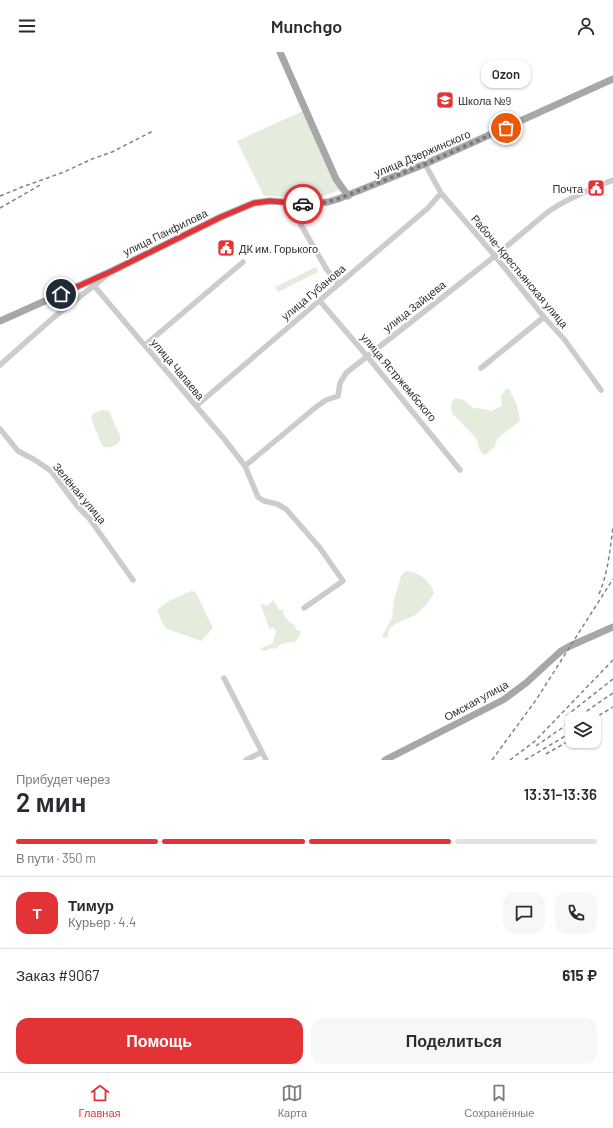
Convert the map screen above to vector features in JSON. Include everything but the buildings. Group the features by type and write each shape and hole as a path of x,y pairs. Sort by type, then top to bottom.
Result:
{"main road":[{"path":"280,52 336,179 348,196"},
{"name":"улица Дзержинского","path":"348,196 425,164 613,79"},
{"name":"улица Панфилова","path":"0,321 92,283 112,271 221,217 254,203 270,201 318,204 348,196"},
{"name":"Омская улица","path":"385,760 503,700 526,683 562,651 570,646 613,628"}],"street":[{"name":"Рабоче-Крестьянская улица","path":"425,164 441,193 564,339 601,390"},
{"name":"улица Зайцева","path":"245,466 316,407 326,400 338,396 343,378 367,356 495,256 549,211 559,204 613,180"},
{"name":"улица Губанова","path":"196,406 428,208 441,193"},
{"path":"293,203 301,225 327,270 340,284"},
{"path":"145,345 243,262"},
{"path":"0,365 92,283"},
{"name":"улица Чапаева","path":"92,283 245,466 258,497 264,501 277,504 286,509 320,548 343,581 304,608"},
{"name":"улица Ястржембского","path":"319,300 460,470"},
{"path":"481,368 544,317"},
{"name":"Зелёная улица","path":"0,429 18,451 36,460 51,471 78,507 89,518 133,580"},
{"path":"224,678 266,760"},
{"path":"246,760 262,752"}],"green space":[{"path":"305,110 339,190 318,198 264,196 237,141"},
{"path":"316,267 318,272 278,292 275,287"},
{"path":"506,389 509,389 517,405 520,420 498,439 495,444 495,448 491,449 484,455 479,449 478,442 474,436 452,413 452,401 455,398 464,400 473,408 491,411 502,406 501,396"},
{"path":"102,410 109,411 120,436 120,441 112,446 102,446 91,418 93,414"},
{"path":"405,571 410,571 419,575 427,581 434,593 428,602 415,615 393,625 388,632 388,637 385,638 382,636 392,618 394,600 401,576"},
{"path":"191,591 195,592 197,595 213,628 201,641 165,628 157,610 169,601"},
{"path":"273,600 279,610 283,610 285,618 295,626 296,630 301,631 295,642 283,643 275,649 272,648 265,651 260,649 273,643 276,631 273,627 270,630 260,603 267,606"}],"railway":[{"path":"0,196 112,152 153,131"},
{"path":"0,208 40,185"},
{"path":"599,594 607,570 613,527"},
{"path":"492,760 536,700 613,579"},
{"path":"510,760 535,741 613,660"},
{"path":"571,712 613,679"},
{"path":"585,712 613,693"},
{"path":"601,714 613,707"},
{"path":"536,746 565,726"},
{"path":"525,760 565,736"},
{"path":"546,754 565,743"}],"way so far":[{"path":"303,204 328,202 360,191 506,128"}],"place":[{"name":"Школа №9","path":"445,100"},
{"name":"Ozon","path":"506,128"},
{"name":"Почта","path":"596,188"},
{"name":"ДК им. Горького","path":"226,248"}],"route":[{"path":"61,294 112,271 221,217 254,203 270,201 303,204"}]}
